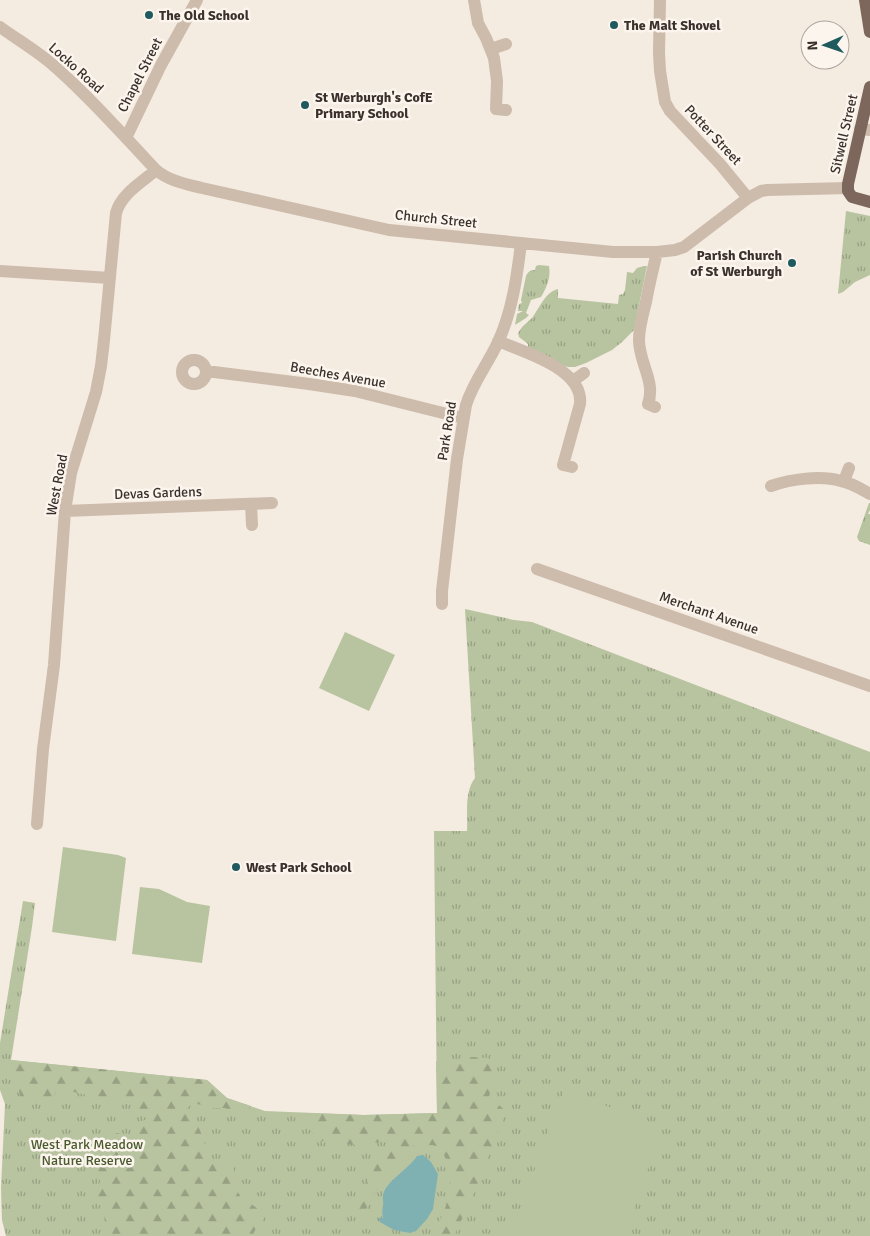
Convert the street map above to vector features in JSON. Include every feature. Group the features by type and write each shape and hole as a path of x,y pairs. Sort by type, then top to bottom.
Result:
{"main road":[{"path":"865,0 870,32"},
{"name":"Sitwell Street","path":"848,188 848,179 865,129 870,87"},
{"path":"848,188 852,197 870,202"}],"street":[{"name":"Chapel Street","path":"126,138 161,64 197,0"},
{"path":"474,0 478,22 494,58 497,92 496,109 506,110"},
{"name":"Potter Street","path":"660,0 659,54 665,102 670,111 720,164 748,198"},
{"name":"Locko Road","path":"0,27 59,70 126,138"},
{"path":"491,49 506,44"},
{"name":"Church Street","path":"126,138 156,170 164,176 181,183 389,230 612,252 657,252 684,247 748,198 761,191 848,188"},
{"name":"West Road","path":"37,824 54,665 66,512 71,473 96,392 101,366 114,223 118,208 126,194 156,170"},
{"name":"Park Road","path":"442,604 452,501 463,418 470,391 498,341 505,323 515,285 521,244"},
{"path":"655,407 648,404 651,394 650,382 639,341 657,252"},
{"path":"0,271 110,278"},
{"path":"498,341 551,364 573,381 579,390 581,398 563,465 572,467"},
{"name":"Beeches Avenue","path":"206,371 355,391 463,418"},
{"path":"573,381 584,374"},
{"path":"844,481 849,468"},
{"path":"771,486 804,479 832,479 844,481 870,494"},
{"name":"Devas Gardens","path":"66,512 272,503"},
{"path":"251,504 252,525"},
{"name":"Merchant Avenue","path":"537,569 870,686"}],"green space":[{"path":"846,211 870,216 870,275 855,282 838,294"},
{"path":"539,265 549,266 547,286 541,297 531,300 526,313 529,315 515,325 517,314 523,311 518,311 519,304 522,303 526,276"},
{"path":"647,266 634,330 612,350 586,363 575,367 568,367 528,347 528,344 519,337 518,333 521,328 532,318 546,297 553,291 558,289 558,298 618,304 619,295 623,294 625,290 627,272 633,273 637,268"},
{"path":"869,503 870,545 859,541 857,537"},
{"name":"West Park Meadow Nature Reserve","path":"465,609 532,622 870,752 870,1236 6,1236 2,1220 1,1188 5,1104 0,1090 0,1043 23,901 35,903 11,1060 207,1080 227,1098 265,1111 364,1115 437,1113 434,831 467,831 468,796 475,778"},
{"path":"345,632 395,655 369,711 319,688"},
{"path":"63,847 118,855 126,858 116,941 52,932"},
{"path":"140,887 159,889 187,902 210,906 202,963 132,954"},
{"path":"472,1057 487,1058 497,1062 489,1097 506,1111 474,1193 454,1236 431,1236 443,1215 449,1193 449,1170 446,1158 440,1147 432,1145 412,1146 382,1181 363,1213 355,1211 372,1168 391,1141 354,1145 315,1140 312,1136 314,1128 310,1113 364,1115 437,1113 436,1061 447,1062"},
{"path":"11,1060 207,1080 227,1098 251,1106 246,1114 237,1114 225,1108 214,1108 193,1103 186,1109 200,1131 205,1143 207,1156 217,1163 230,1163 234,1165 237,1191 242,1198 258,1210 264,1220 258,1225 252,1236 105,1236 103,1210 94,1197 101,1179 95,1176 89,1166 97,1145 105,1138 117,1133 122,1134 128,1139 132,1133 130,1126 147,1119 147,1115 137,1111 136,1106 132,1104 121,1104 108,1098 100,1098 56,1088 53,1106 46,1107 35,1098 23,1107 18,1080 9,1066"},
{"path":"564,1090 662,1127 625,1236 510,1236"}],"water":[{"path":"423,1155 431,1162 438,1174 433,1209 416,1231 410,1233 394,1230 380,1222 378,1218 383,1218 383,1196 385,1190 417,1156"}],"place":[{"name":"The Old School","path":"149,15"},
{"name":"The Malt Shovel","path":"614,25"},
{"name":"St Werburgh's CofE Primary School","path":"305,105"},
{"name":"Parish Church of St Werburgh","path":"792,263"},
{"name":"West Park School","path":"236,867"}]}
